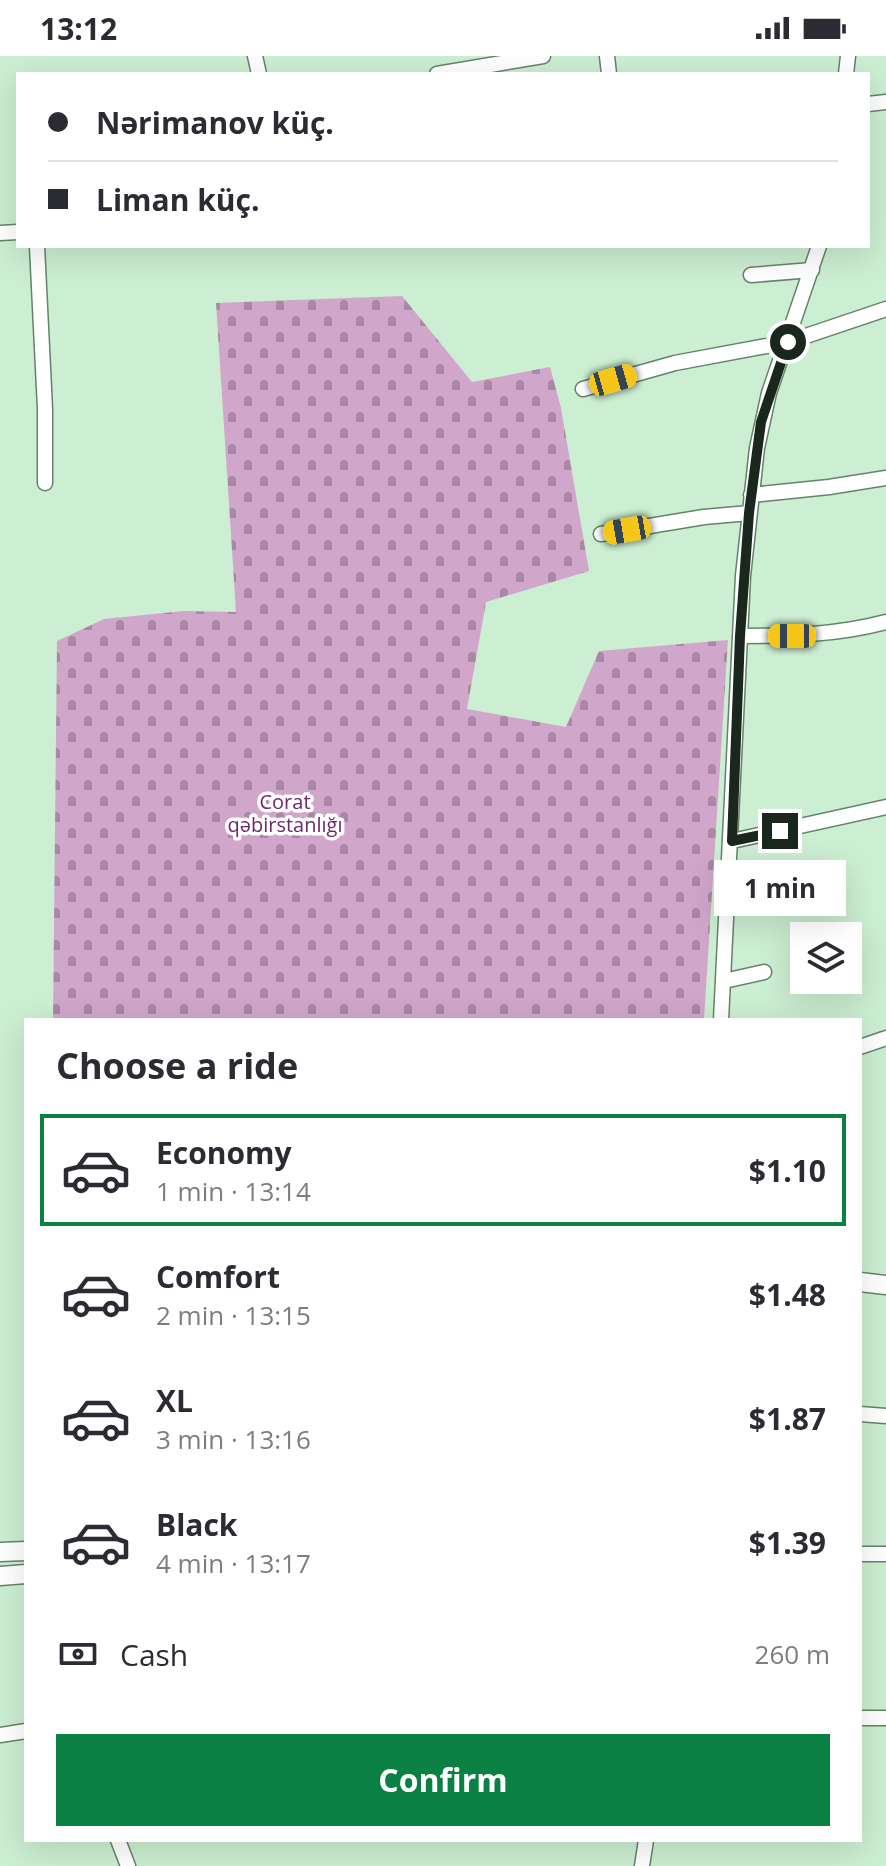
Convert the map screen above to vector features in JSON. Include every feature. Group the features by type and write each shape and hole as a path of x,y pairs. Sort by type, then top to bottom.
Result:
{"street":[{"path":"449,72 543,56"},
{"path":"37,248 45,409 45,483"},
{"path":"721,1018 740,636 751,495 761,422 818,248"},
{"path":"751,275 812,270"},
{"path":"583,389 675,363 788,342 886,309"},
{"path":"751,495 886,478"},
{"path":"601,534 749,513"},
{"path":"740,636 818,635 886,622"},
{"path":"732,841 886,807"},
{"path":"724,981 764,972"},
{"path":"862,1046 886,1038"},
{"path":"862,1282 886,1285"},
{"path":"862,1414 886,1416"},
{"path":"0,1552 24,1551"},
{"path":"862,1554 886,1554"},
{"path":"0,1576 24,1574"},
{"path":"862,1718 886,1718"},
{"path":"0,1735 24,1731"},
{"path":"119,1842 128,1866"},
{"path":"642,1866 646,1842"}],"green space":[{"name":"Corat qəbirstanlığı","path":"402,296 472,382 550,367 561,408 589,571 486,602 467,709 566,727 599,651 728,640 704,1018 53,1018 57,641 104,619 184,611 236,612 216,303"}],"route":[{"path":"780,831 732,841 743,576 749,513 761,422 788,342"}]}
